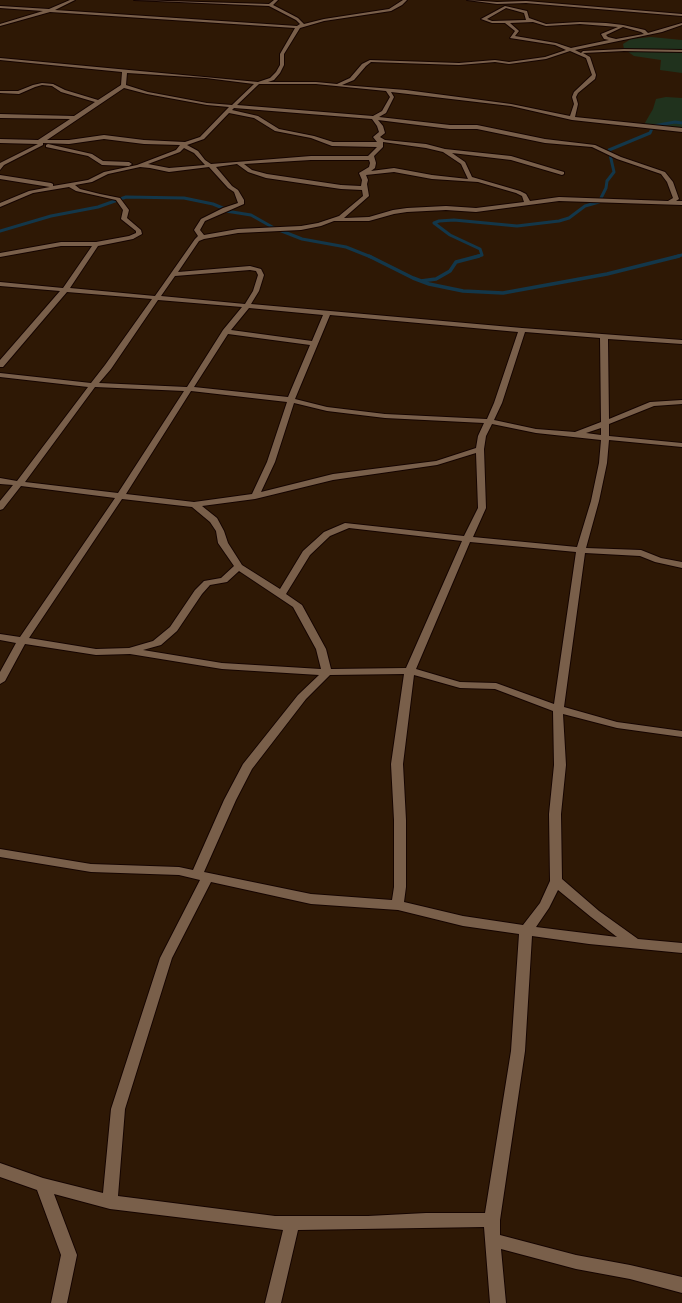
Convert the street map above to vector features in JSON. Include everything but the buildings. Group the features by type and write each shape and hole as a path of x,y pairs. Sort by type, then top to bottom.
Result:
{"street":[{"path":"0,25 48,11 73,0"},
{"path":"0,141 69,142 104,137 144,142 184,144 202,138 217,121 258,83 272,79 278,73 282,65 282,54 298,27 302,24 301,22 270,5 136,0"},
{"path":"270,5 276,0"},
{"path":"0,7 261,26 298,27 324,20 390,10 405,0"},
{"path":"469,0 497,3 513,2 584,6 587,0"},
{"path":"513,2 650,11 682,15"},
{"path":"534,21 492,22 483,19 505,7 526,12 527,19 534,21 546,25 560,26 580,23 623,26 643,31 647,34"},
{"path":"505,21 517,31 512,37 556,44 588,57 594,75 593,78 576,92 574,97 576,104 575,111 572,118"},
{"path":"333,84 347,82 370,61 459,64 495,61 509,63 525,62 546,58 569,50 660,32 682,24"},
{"path":"617,41 606,38 604,34 623,26"},
{"path":"575,52 624,50 682,52"},
{"path":"0,59 258,83 292,82 333,84 511,105 572,118 682,130"},
{"path":"0,168 2,164 40,142 123,86 125,71"},
{"path":"0,92 19,93 33,86 42,84 53,85 63,91 99,102"},
{"path":"123,86 147,93 192,101 374,118 450,127 477,127 545,140 592,146 619,158 663,173 670,182 676,199 670,202"},
{"path":"374,118 384,112 392,98 387,90"},
{"path":"465,93 469,100"},
{"path":"240,100 251,107"},
{"path":"229,111 256,118 270,124 277,130 312,137 332,144 348,145 378,140 426,146 445,151 511,158 562,173"},
{"path":"0,116 76,118"},
{"path":"362,173 372,168 372,154 380,147 378,140 382,133 380,126 374,118"},
{"path":"40,142 90,155 102,163 150,166 169,170 209,165 311,158 371,158"},
{"path":"184,144 196,152 203,161 209,165 240,196 241,204 225,209 203,220 197,230 202,237"},
{"path":"0,205 31,192 90,181 113,171 140,166 178,151 184,144"},
{"path":"445,151 463,163 467,174 470,178 476,181"},
{"path":"239,163 250,171 266,176 341,187 364,188"},
{"path":"362,173 394,170 432,177 476,181 518,192 524,195 528,203"},
{"path":"0,507 108,367 154,299 197,240 202,237 238,231 301,228 320,225 341,217 366,196 364,188 365,180 362,173"},
{"path":"0,177 36,183 69,185 86,193 118,199 126,210 124,219 139,231 139,234 131,238 96,244 61,244 0,255"},
{"path":"328,221 369,218 407,210 446,208 476,210 559,199 594,202 621,200 682,203"},
{"path":"0,364 65,290 96,244"},
{"path":"0,681 22,641 120,496 226,332 246,307 258,286 261,275 259,270 250,268 173,274"},
{"path":"0,284 326,314 682,342"},
{"path":"255,496 271,462 291,400 326,314"},
{"path":"398,905 400,886 400,820 396,764 410,672 466,539 482,508 480,449 482,436 498,403 522,330"},
{"path":"226,332 313,343"},
{"path":"498,1303 492,1240 492,1220 503,1159 518,1051 526,930 545,905 556,881 555,814 560,765 558,709 581,550 595,501 603,463 605,438 604,337"},
{"path":"0,374 93,385 190,389 291,400 327,409 385,416 489,421 536,431 682,445"},
{"path":"575,435 653,404 682,402"},
{"path":"0,481 20,482 194,505 255,496 333,477 437,463 480,449"},
{"path":"194,505 214,520 220,531 223,543 238,567 297,605 321,649 327,672"},
{"path":"281,595 306,553 327,534 348,525 466,539 581,550 616,553 641,553 658,560 682,565"},
{"path":"130,651 157,643 174,630 198,592 207,583 224,580 238,567"},
{"path":"0,637 96,652 130,651 222,666 327,672 410,672 460,685 496,686 558,709 617,725 682,734"},
{"path":"110,1202 118,1109 166,958 202,876 230,800 247,767 302,697 327,672"},
{"path":"0,853 91,868 179,871 311,899 398,905 463,921 637,944 682,948"},
{"path":"556,881 595,914 637,944"},
{"path":"0,1170 43,1185 110,1202 274,1223 492,1220"},
{"path":"43,1185 70,1255 59,1303"},
{"path":"273,1303 292,1223"},
{"path":"492,1240 576,1262 630,1272 682,1285"}],"green space":[{"path":"651,37 682,40 682,73 660,70 661,60 634,56 624,49 623,44 631,39"},
{"path":"666,97 682,98 682,132 642,128 653,109 656,99"}],"waterway":[{"path":"475,257 482,255 480,249 450,235 434,223 439,221 454,220 517,226 559,221 569,218 585,206 599,202 606,188 607,181 614,172 609,150 650,133 653,126 675,122 682,123"},
{"path":"0,231 51,216 98,207 126,197 184,198 213,204 225,209 226,211 251,215 274,228 302,239 346,247 371,257"},
{"path":"675,257 682,255"},
{"path":"421,281 436,279 450,271 456,262 479,256"},
{"path":"675,257 679,256"},
{"path":"371,257 421,281"},
{"path":"421,281 463,291 503,293 607,274 675,257"}]}
